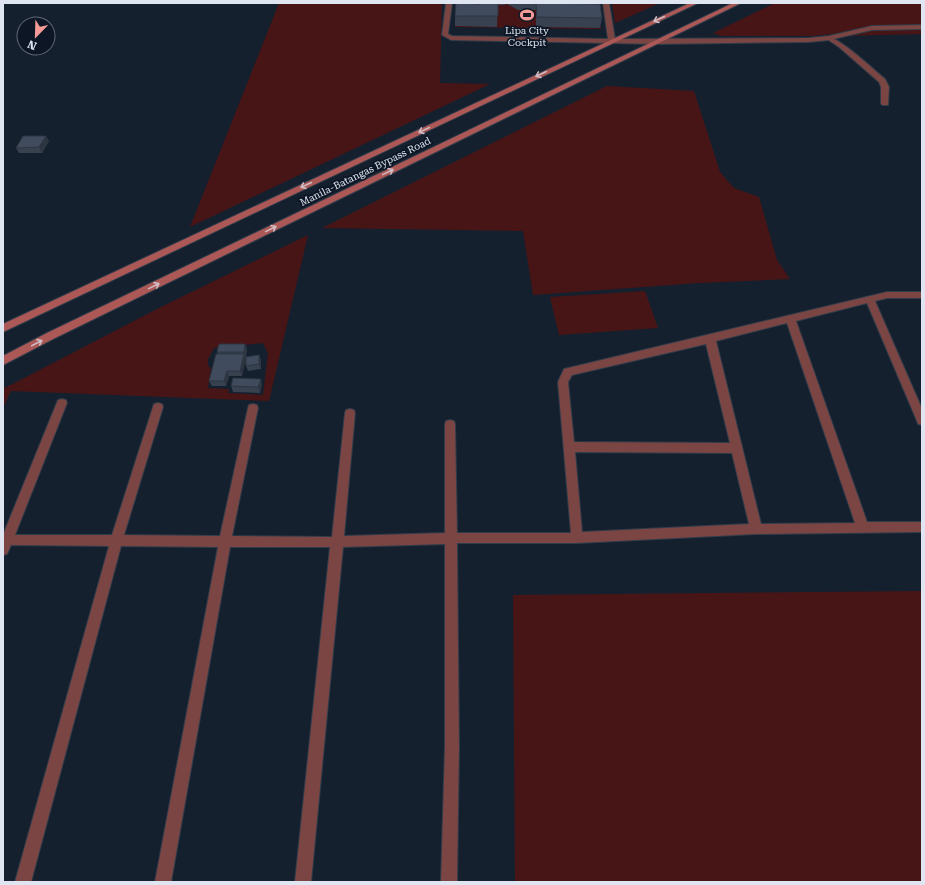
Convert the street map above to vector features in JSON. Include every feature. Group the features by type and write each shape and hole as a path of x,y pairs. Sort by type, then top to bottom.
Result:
{"main road":[{"name":"Manila-Batangas Bypass Road","path":"3,328 695,3"},
{"name":"Manila-Batangas Bypass Road","path":"3,361 738,3"}],"street":[{"path":"449,3 446,37 656,42 809,40 828,38 872,28 922,27"},
{"path":"606,3 612,41"},
{"path":"828,38 843,47 882,81 885,87 885,104"},
{"path":"577,538 563,382 568,372 895,294 922,295"},
{"path":"870,300 922,421"},
{"path":"790,319 863,528"},
{"path":"710,339 756,530"},
{"path":"62,403 5,545 116,542 338,542 451,538 577,538 756,530 922,527"},
{"path":"23,882 116,542 158,406"},
{"path":"163,882 225,541 253,408"},
{"path":"303,882 350,413"},
{"path":"449,882 452,746 450,424"},
{"path":"570,447 736,448"}],"shaded area":[{"path":"279,3 442,3 440,83 490,84 190,227"},
{"name":"Lipa City Cockpit","path":"456,3 596,3 601,29 455,27"},
{"path":"612,3 660,3 615,23"},
{"path":"775,3 922,3 922,34 844,36 841,33 814,36 721,36 713,33"},
{"path":"607,86 694,91 720,172 734,188 759,197 777,260 790,279 699,283 533,295 523,231 322,228"},
{"path":"308,235 269,401 11,391 3,408 3,389 159,308","holes":["263,343 268,353 263,395 228,393 229,389 208,388 211,369 208,365 208,359 214,348"]},
{"path":"645,291 658,328 559,335 550,297"},
{"path":"922,591 922,882 515,882 513,595"}],"building":[{"path":"456,3 498,3 498,16 455,16"},
{"path":"536,3 600,4 602,18 537,17"},
{"path":"23,136 46,136 39,147 16,148"},
{"path":"219,344 245,344 244,352 217,352"},
{"path":"216,354 244,354 240,371 227,371 224,381 209,381"},
{"path":"259,355 259,364 246,366 246,357"},
{"path":"233,378 261,379 258,387 231,386"}],"place":[{"name":"Lipa City Cockpit","path":"527,15"}]}
